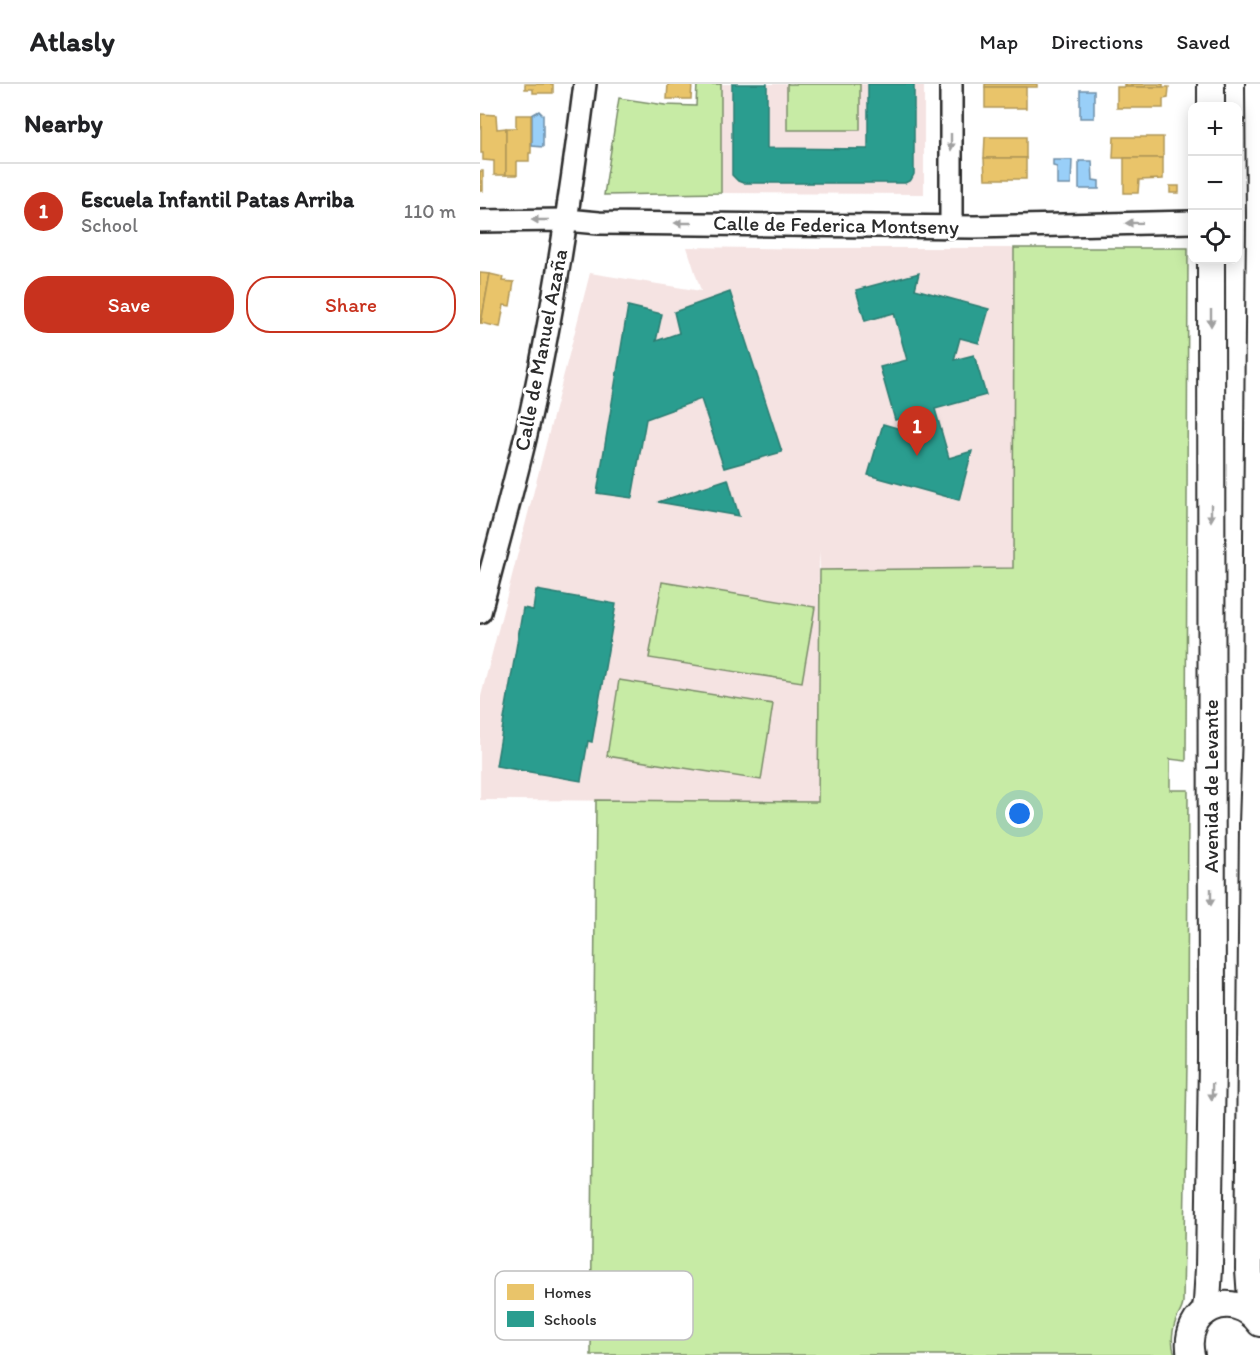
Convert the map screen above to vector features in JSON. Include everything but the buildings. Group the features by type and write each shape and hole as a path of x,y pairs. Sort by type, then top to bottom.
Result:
{"street":[{"name":"Calle de Manuel Azaña","path":"480,612 525,439 548,330 567,220 585,84"},
{"path":"951,84 951,226"},
{"path":"1211,84 1211,102"},
{"name":"Avenida de Levante","path":"1256,1319 1249,1269 1253,824 1258,734 1259,84"},
{"name":"Calle de Federica Montseny","path":"480,221 567,220 599,223 951,226 1188,222"},
{"name":"Avenida de Levante","path":"1205,1312 1209,1268 1212,1059 1211,264"},
{"path":"1191,1355 1189,1337 1192,1327 1205,1312 1216,1306 1229,1305 1241,1307 1256,1319"}],"shaded area":[{"path":"721,84 924,84 924,194 721,193"},
{"path":"687,247 1014,248 1013,568 820,570 819,550 818,802 480,800 480,700 590,273 701,291"}],"green space":[{"path":"697,84 721,84 721,193 604,195 619,98 665,105 696,106"},
{"path":"787,84 860,84 860,130 787,130"},
{"path":"1014,248 1188,248 1186,761 1170,759 1170,790 1188,790 1183,1302 1173,1333 1175,1355 591,1355 591,1340 693,1340 693,1271 592,1271 596,800 818,802 820,570 1013,568"},
{"path":"662,582 815,607 802,682 649,658"},
{"path":"619,680 773,704 761,780 607,756"}],"water":[{"path":"1080,90 1094,90 1094,118 1080,118"},
{"path":"539,111 543,115 543,147 532,146 532,115"},
{"path":"1053,160 1072,160 1071,185 1057,185 1057,167 1053,166"},
{"path":"1079,161 1092,161 1093,180 1099,181 1099,189 1079,189"}],"place":[{"name":"Escuela Infantil Patas Arriba","path":"917,456"}]}
